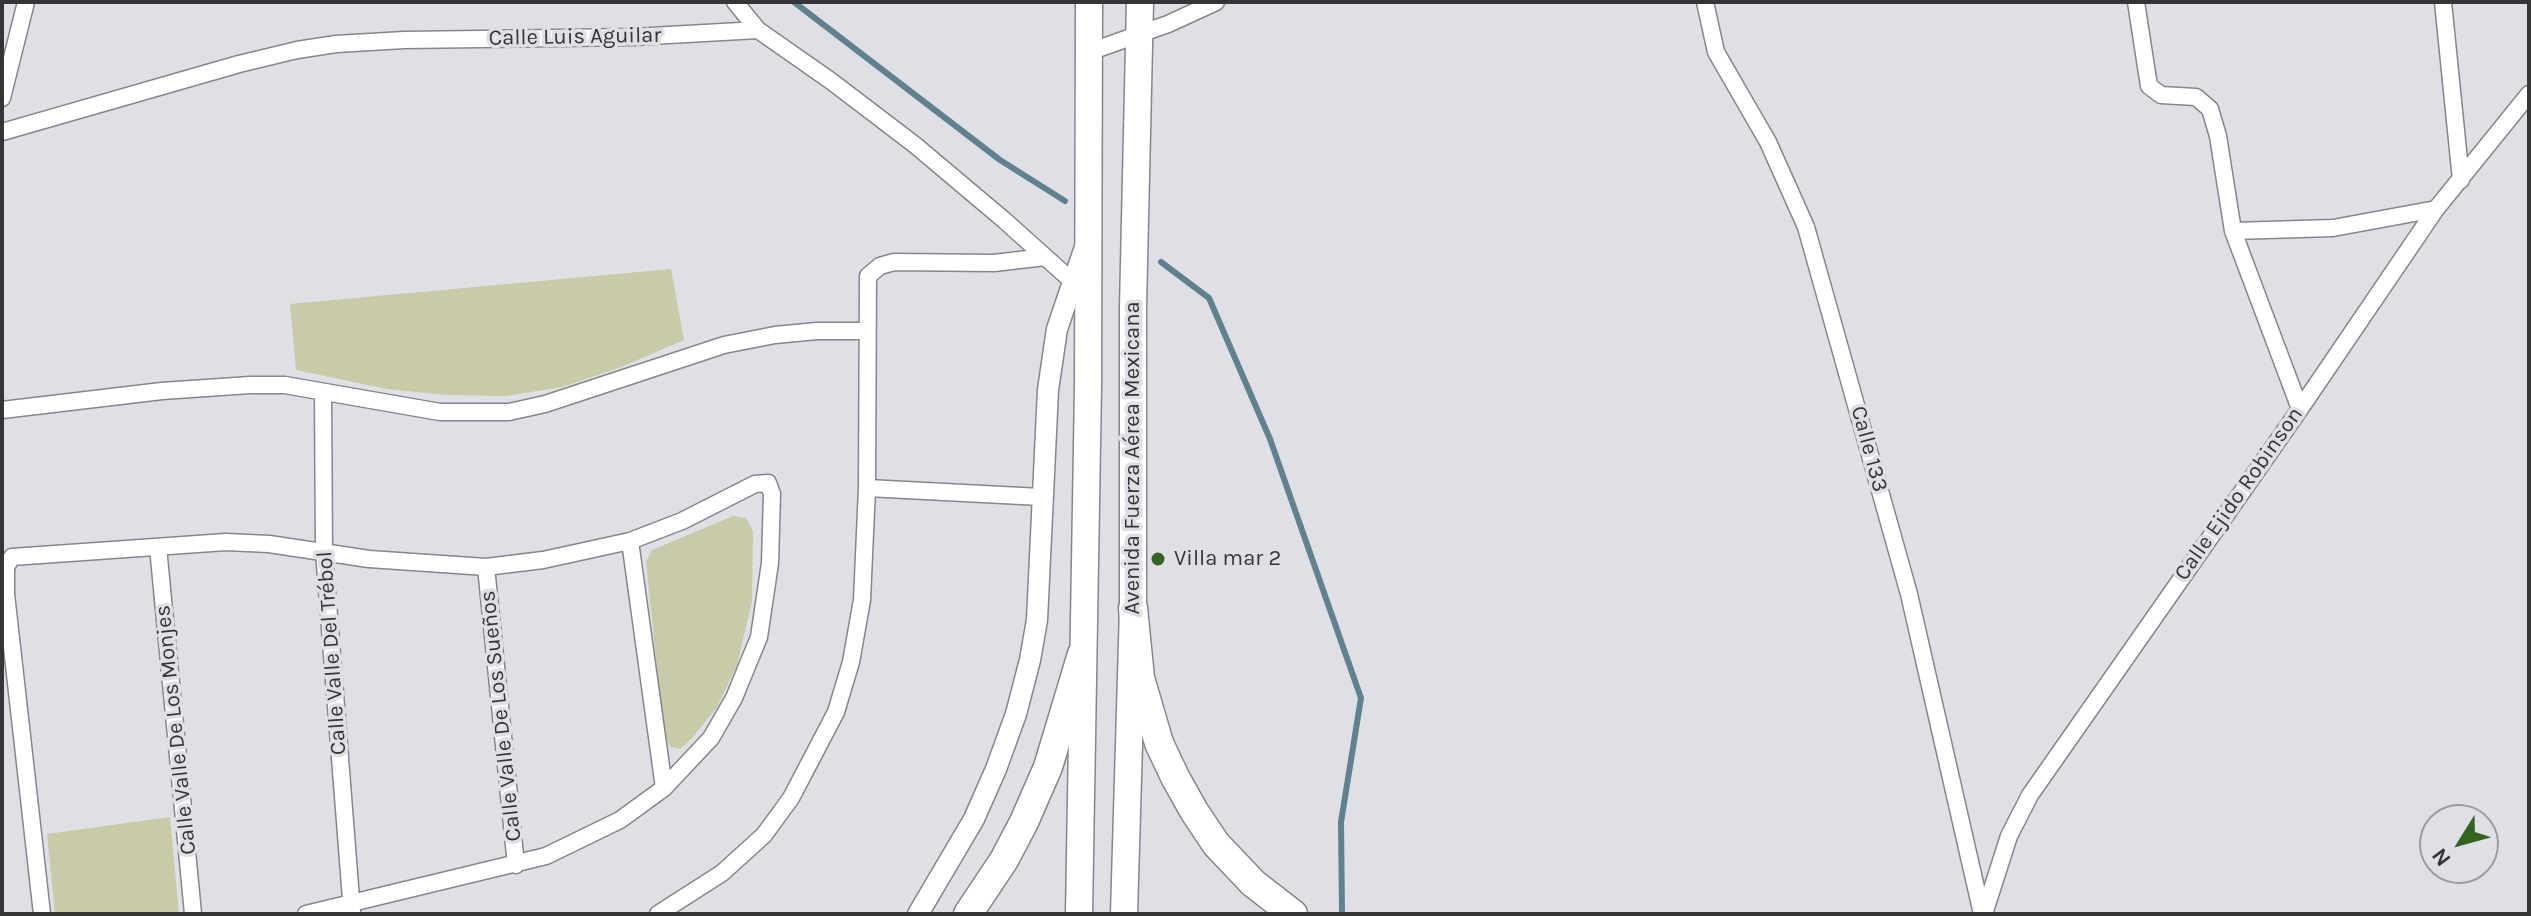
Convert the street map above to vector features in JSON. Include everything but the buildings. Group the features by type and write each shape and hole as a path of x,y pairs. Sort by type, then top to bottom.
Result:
{"highway":[{"path":"1133,608 1140,678 1159,743 1175,777 1216,844 1253,883 1293,914"},
{"path":"968,914 1004,860 1024,822 1048,767 1082,654"}],"main road":[{"name":"Avenida Fuerza Aérea Mexicana","path":"1079,914 1089,236 1089,2"},
{"name":"Avenida Fuerza Aérea Mexicana","path":"1124,914 1133,608 1133,322 1140,2"}],"street":[{"path":"2,98 26,2"},
{"path":"735,2 758,30 915,145 1072,281"},
{"path":"1089,52 1168,24 1216,2"},
{"name":"Calle 133","path":"1705,2 1716,52 1774,154 1806,227 1909,594 1983,914"},
{"path":"2136,2 2149,86 2161,95 2196,97 2210,109 2218,136 2233,231 2300,409"},
{"path":"2443,2 2461,180"},
{"name":"Calle Luis Aguilar","path":"2,132 239,64 336,44 633,37 758,30"},
{"name":"Calle Ejido Robinson","path":"1983,914 2009,836 2030,795 2436,209 2529,94"},
{"path":"2233,231 2333,228 2436,209"},
{"path":"918,914 974,819 1016,714 1030,660 1037,620 1048,390 1057,329 1089,236"},
{"path":"658,914 722,873 764,835 791,798 836,712 851,662 862,600 867,488 866,283 873,269 886,263 994,263 1045,257"},
{"path":"2,410 162,391 285,385 440,412 509,412 576,395 724,345 775,335 867,331"},
{"name":"Calle Valle Del Trébol","path":"323,392 324,552 351,909"},
{"path":"42,914 6,594 8,560 17,555 199,543 255,543 369,559 486,567 543,560 630,541 682,521 755,484 768,483 771,541 767,598 759,637 734,698 711,738 664,788 620,820 546,856 351,909 306,914"},
{"path":"867,488 1041,497"},
{"path":"630,541 664,788"},
{"name":"Calle Valle De Los Monjes","path":"158,547 193,914"},
{"name":"Calle Valle De Los Sueños","path":"486,567 516,865"}],"green space":[{"path":"671,269 684,340 619,368 562,387 506,396 447,395 387,389 296,370 290,304"},
{"path":"733,516 746,518 753,531 752,601 737,665 717,707 680,749 671,747 664,738 646,561 652,550"},
{"path":"170,817 179,914 55,914 47,834"}],"waterway":[{"path":"794,2 1000,160 1065,201"},
{"path":"1161,262 1209,298 1270,439 1361,698 1341,822 1342,914"}],"place":[{"name":"Villa mar 2","path":"1158,559"}]}
